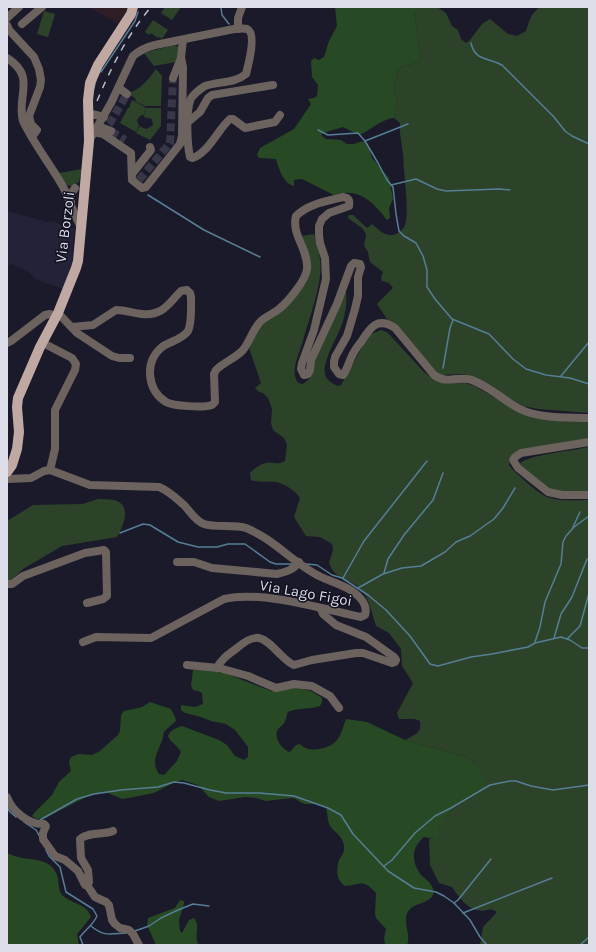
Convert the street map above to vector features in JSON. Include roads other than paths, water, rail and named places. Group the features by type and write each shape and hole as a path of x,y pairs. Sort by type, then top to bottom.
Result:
{"main road":[{"name":"Via Borzoli","path":"7,472 12,465 17,449 19,432 17,407 18,398 57,314 76,268 83,206 80,188 89,141 89,90 95,70 134,7"}],"street":[{"path":"7,18 18,7"},
{"path":"22,24 42,7"},
{"path":"238,29 238,18 242,7"},
{"path":"7,25 9,30 34,57 40,74 40,88 29,116 31,124 37,130 32,137"},
{"path":"89,141 104,117 133,56 137,52 146,47 238,29 246,29 249,31 252,42 246,74 236,80 205,86 190,100 188,144 190,156 192,158 196,158 213,141 230,119 245,128 275,122 280,115"},
{"path":"96,129 131,153 134,177 132,180 142,188 146,187 180,144 182,136 183,80 181,57 183,40"},
{"path":"173,78 181,57"},
{"path":"7,58 19,68 24,76 25,85 22,115 26,126 62,185 81,227"},
{"path":"188,122 200,112 208,98 212,96 273,85"},
{"path":"119,88 127,94"},
{"path":"88,113 104,117"},
{"path":"96,129 109,128"},
{"path":"134,177 151,150 150,147"},
{"path":"62,185 66,187 80,188"},
{"path":"71,204 70,194 80,188"},
{"path":"72,327 92,325 116,310 142,314 157,313 167,307 181,291 187,290 191,297 188,330 181,337 163,346 159,350 149,371 150,380 160,397 169,403 206,406 213,404 215,397 214,374 216,370 242,351 257,326 266,317 279,310 304,280 307,270 306,258 295,229 296,216 308,207 343,196 349,200 349,206 329,213 322,219 319,226 318,235 325,258 326,279 314,330 302,363 304,375 308,374 310,370 311,360 337,304 351,266 354,263 357,263 360,264 361,267 358,277 358,296 347,336 335,357 334,362 334,367 339,374 343,375 346,372 351,357 371,327 381,323 389,324 439,379 470,380 482,385 521,409 529,412 546,416 589,418"},
{"path":"71,204 76,207 83,206"},
{"path":"7,343 45,315 57,314 77,333 112,356 119,358 130,358"},
{"path":"7,479 31,478 44,471 50,470 56,449 55,410 75,370 76,364 72,358 43,343"},
{"path":"589,442 521,453 513,460 518,468 548,492 562,495 589,495"},
{"name":"Via Lago Figoi","path":"50,470 90,485 159,487 168,491 204,524 245,527 299,562 311,572 354,593 362,600 366,611 363,617 360,617 272,598 235,596 224,599 151,638 96,637 86,641"},
{"path":"7,584 12,584 23,576 85,553 104,550 106,552 107,596 103,599 87,602"},
{"name":"Via Lago Figoi","path":"177,562 194,562 212,568 277,574 295,567 299,562"},
{"path":"217,668 221,660 246,640 255,638 262,639 268,643 286,660 294,664 356,653 392,663 396,662 394,656 366,637 336,626 323,614 321,608"},
{"path":"187,665 217,668 248,676 276,688 294,684 312,686 330,696 339,708"},
{"path":"7,797 13,809 22,816 38,824 44,824 46,826 43,833 43,839 53,853 59,858 65,860 78,871 85,885 87,885 95,897 109,904 112,920 120,928 129,930 139,945"},
{"path":"87,885 89,882 88,870 81,858 79,841 83,836 105,834 113,831"}],"waterway":[{"path":"221,7 222,15 229,24"},
{"path":"101,72 135,21 138,12"},
{"path":"471,43 475,53 479,56 502,65 554,117 565,131 589,144"},
{"path":"94,88 96,80"},
{"path":"365,141 408,124"},
{"path":"318,130 328,135 358,133 365,141 387,180 393,187 399,231 404,236 416,243 423,256 427,270 427,287 452,319 489,334 513,359 526,369 546,375 570,378 589,384"},
{"path":"391,185 416,179 437,189 446,191 510,190"},
{"path":"148,195 204,230 260,257"},
{"path":"443,368 450,328 453,320"},
{"path":"561,376 589,342"},
{"path":"343,578 364,541 427,461"},
{"path":"384,573 388,559 404,535 433,500 443,473"},
{"path":"358,588 383,574 402,568 421,566 445,552 456,542 470,536 494,519 503,508 515,488"},
{"path":"573,527 580,512"},
{"path":"535,642 540,627 545,602 561,564 563,542 574,527 589,516"},
{"path":"120,533 143,524 150,525 178,542 198,547 217,547 228,544 245,544 270,562 276,564 292,564"},
{"path":"554,638 561,614 572,597 587,559"},
{"path":"306,564 317,565 332,575 342,578 368,595 386,610 410,636 430,664 438,666 471,657 528,647 535,643 561,637 570,640 582,648 589,648"},
{"path":"567,639 580,626 589,593"},
{"path":"384,866 392,860 415,833 435,816 490,785 516,781 531,786 553,790 589,785"},
{"path":"40,820 77,799 94,794 158,787 174,782 226,793 259,793 294,796 328,808 341,815 353,834 388,871 414,888 436,892 454,903 470,920 480,937 487,945"},
{"path":"7,807 16,817"},
{"path":"24,822 36,830 40,837"},
{"path":"46,850 49,856 60,867 66,892 93,909 97,916 94,922 80,937 83,945"},
{"path":"454,903 491,859"},
{"path":"463,913 552,878"},
{"path":"135,931 149,926 161,918 193,904 209,906"},
{"path":"91,926 104,933 126,933"},
{"path":"580,945 589,937"}],"tunnel":[{"path":"139,180 170,143 173,78"},
{"path":"109,124 127,94"},
{"path":"111,131 125,140"}],"railway":[{"path":"97,101 120,52 134,29 151,7"}]}
